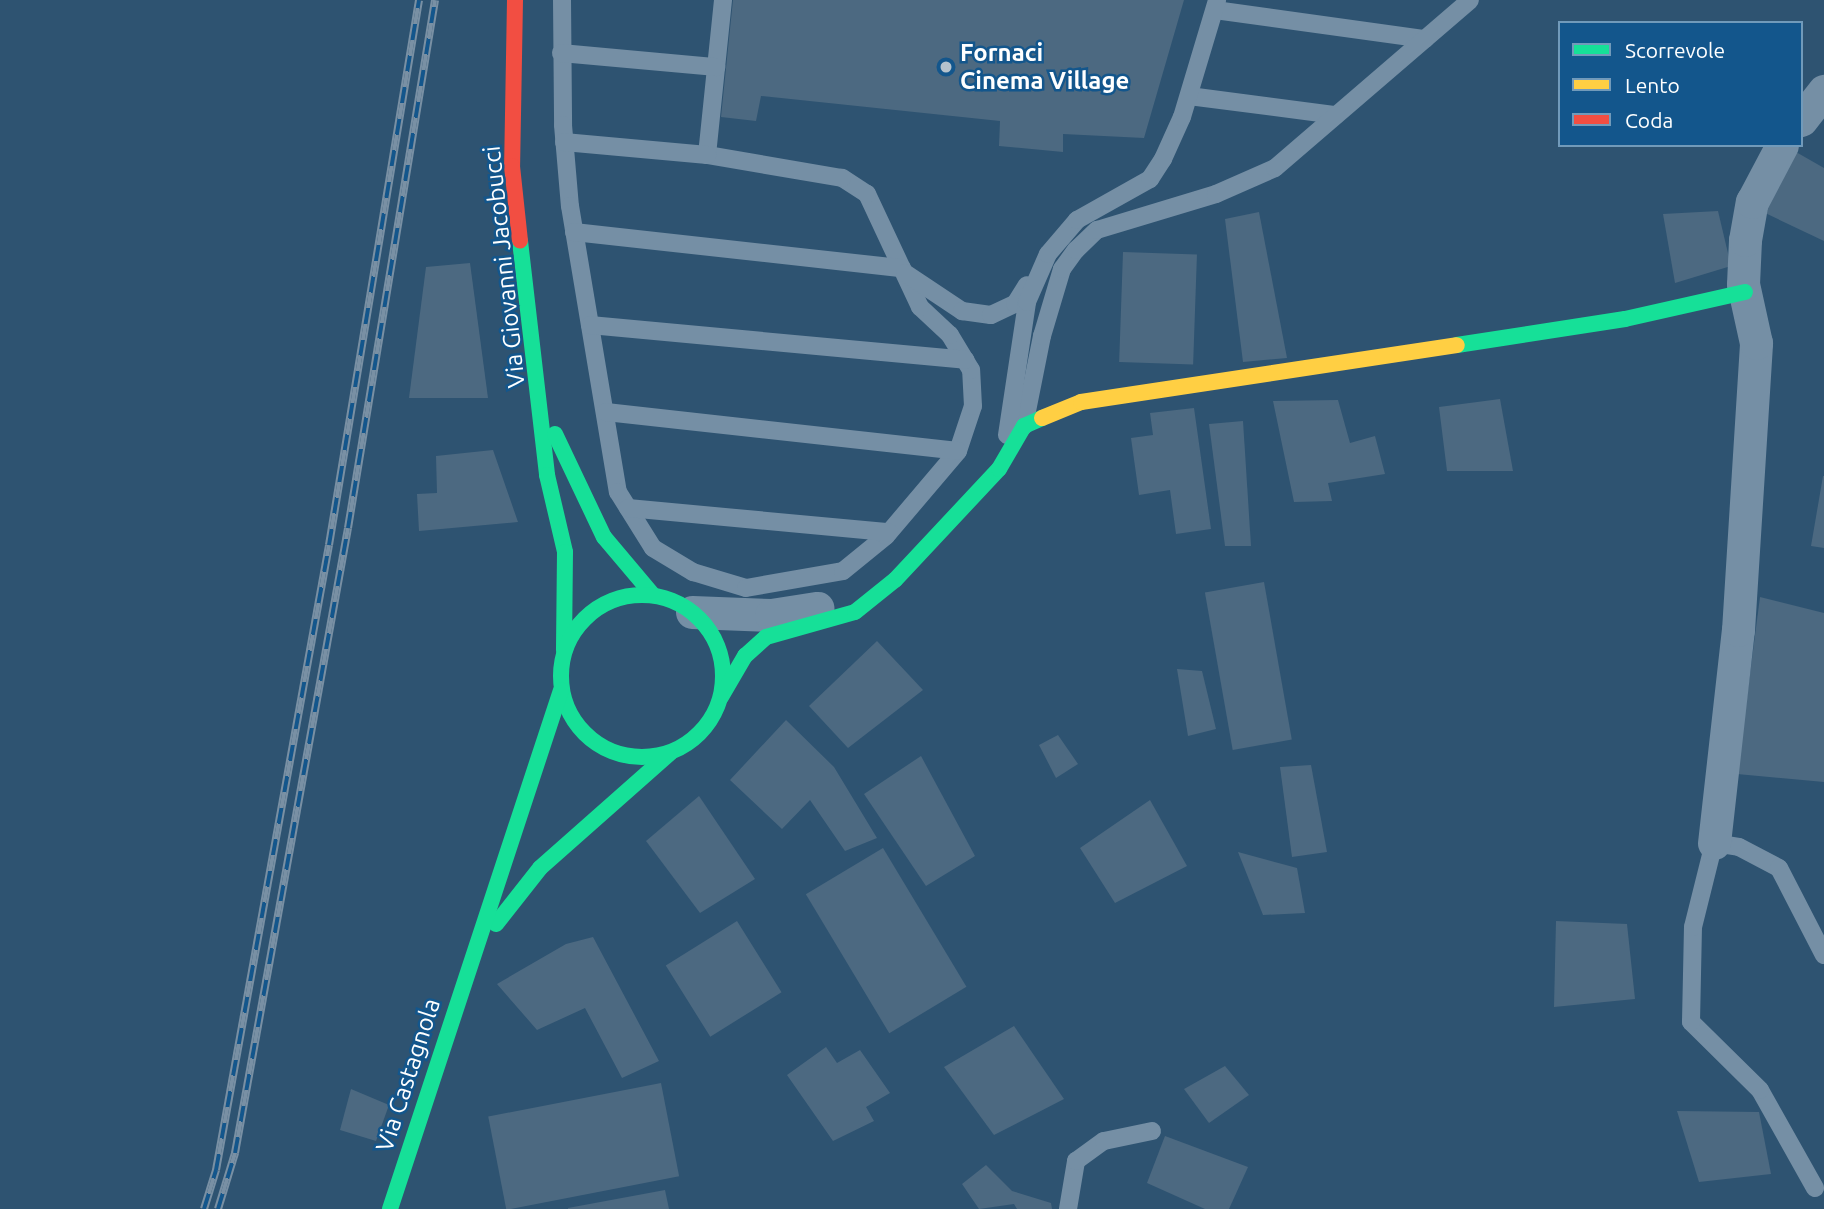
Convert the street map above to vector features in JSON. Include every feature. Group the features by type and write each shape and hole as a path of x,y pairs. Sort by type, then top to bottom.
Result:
{"main road":[{"name":"Via Giovanni Jacobucci","path":"515,0 512,166 541,404"},
{"path":"471,956 540,868 670,753 711,721 721,696 745,656 766,637 855,612 895,580 1004,460 1024,426 1081,402 1625,319 1745,292"},
{"path":"541,404 604,537 653,595"},
{"path":"541,404 547,475 565,552 561,690 582,732 601,747 647,758 670,753"},
{"path":"564,650 574,630 599,607 630,595 653,595 692,612 719,650 721,696"},
{"name":"Via Castagnola","path":"390,1209 471,956 510,857 535,755 561,690"}],"street":[{"path":"1803,117 1824,91"},
{"path":"1714,843 1738,630 1756,343 1745,292 1752,202 1781,147"},
{"path":"692,612 771,615 805,610 895,580"}],"lane":[{"path":"562,0 564,142 574,232 618,492 653,548 693,572 746,588 842,571 889,532 958,451 973,406 971,370 950,335 920,307 867,194 842,178 707,155 564,142"},
{"path":"707,155 723,0"},
{"path":"1024,426 1042,336 1062,269 1076,250 1097,230 1216,194 1275,168 1471,0"},
{"path":"574,232 904,270 961,311 991,316 1015,304 1048,254 1076,220 1150,178 1189,96 1216,5 1425,39"},
{"path":"561,53 716,66"},
{"path":"1189,96 1336,115"},
{"path":"1004,460 1027,302 1048,254"},
{"path":"590,326 965,359"},
{"path":"606,412 958,451"},
{"path":"628,508 889,532"},
{"path":"1815,1188 1760,1090 1691,1021 1693,927 1714,843 1739,847 1779,868 1824,955"},
{"path":"1068,1209 1076,1161 1104,1141 1153,1131"}],"building":[{"name":"Fornaci Cinema Village","path":"733,0 1184,0 1144,138 1063,134 1063,152 999,146 1000,121 761,96 756,121 721,117"},
{"path":"1796,152 1824,168 1824,241 1763,212"},
{"path":"1718,211 1731,266 1675,283 1663,214"},
{"path":"1259,212 1287,358 1243,362 1225,219"},
{"path":"1123,252 1197,255 1193,365 1119,362"},
{"path":"470,263 488,398 409,398 426,267"},
{"path":"1500,399 1513,471 1447,471 1439,407"},
{"path":"1338,400 1350,443 1375,436 1385,474 1328,483 1332,501 1294,502 1273,401"},
{"path":"1194,408 1211,529 1176,534 1170,490 1139,495 1131,438 1153,435 1150,413"},
{"path":"1243,421 1251,546 1225,546 1209,424"},
{"path":"493,450 518,522 419,531 417,494 437,493 436,456"},
{"path":"1824,476 1824,548 1811,546"},
{"path":"1264,582 1292,740 1233,750 1205,592"},
{"path":"1760,597 1824,613 1824,782 1737,774"},
{"path":"877,641 923,690 848,748 809,706"},
{"path":"1177,669 1202,671 1216,729 1188,736"},
{"path":"786,720 834,767 877,838 845,851 810,800 782,829 730,780"},
{"path":"1058,735 1078,764 1056,778 1039,745"},
{"path":"921,756 975,856 926,886 864,794"},
{"path":"1311,765 1327,852 1292,857 1280,767"},
{"path":"699,796 755,879 700,913 646,841"},
{"path":"1150,800 1187,866 1115,903 1080,848"},
{"path":"883,848 966,987 889,1033 806,894"},
{"path":"1238,852 1297,868 1305,913 1263,915"},
{"path":"737,921 782,992 710,1037 666,966"},
{"path":"1556,921 1627,924 1635,999 1554,1007"},
{"path":"593,937 659,1061 622,1078 585,1008 537,1030 497,984 566,944"},
{"path":"1014,1026 1064,1099 994,1135 944,1067"},
{"path":"826,1047 837,1063 860,1050 890,1093 866,1107 874,1121 833,1141 787,1075"},
{"path":"1225,1066 1249,1095 1209,1123 1184,1089"},
{"path":"661,1083 679,1176 506,1209 488,1117"},
{"path":"351,1089 389,1105 376,1141 340,1130"},
{"path":"1677,1111 1759,1112 1771,1174 1699,1182"},
{"path":"1165,1136 1248,1167 1229,1209 1205,1209 1147,1183"},
{"path":"986,1165 1012,1191 1051,1203 1052,1209 1017,1209 1014,1204 979,1209 962,1184"},
{"path":"665,1190 669,1209 568,1209 568,1208"}],"railway":[{"path":"204,1209 216,1170 329,545 419,0"},
{"path":"218,1209 235,1153 348,528 435,0"}],"traffic: fast":[{"path":"520,241 547,475 565,552 564,650"},
{"path":"1457,345 1625,319 1745,292"},
{"path":"721,697 745,656 766,637 855,612 895,580 999,469 1024,426 1042,418"},
{"path":"555,434 604,537 653,595"},
{"path":"642,595 673,601 687,608 699,619 710,631 717,645 723,676 717,707 710,721 699,733 687,744 673,751 642,757 611,751 597,744 585,733 574,721 567,707 561,676 567,645 574,631 585,619 597,608 611,601 642,595"},
{"path":"390,1209 561,690"},
{"path":"496,924 540,868 670,753"}],"traffic: slow":[{"path":"1042,418 1081,402 1457,345"}],"traffic: jam":[{"path":"515,0 512,166 520,241"}],"place":[{"name":"Fornaci Cinema Village","path":"946,67"}]}
